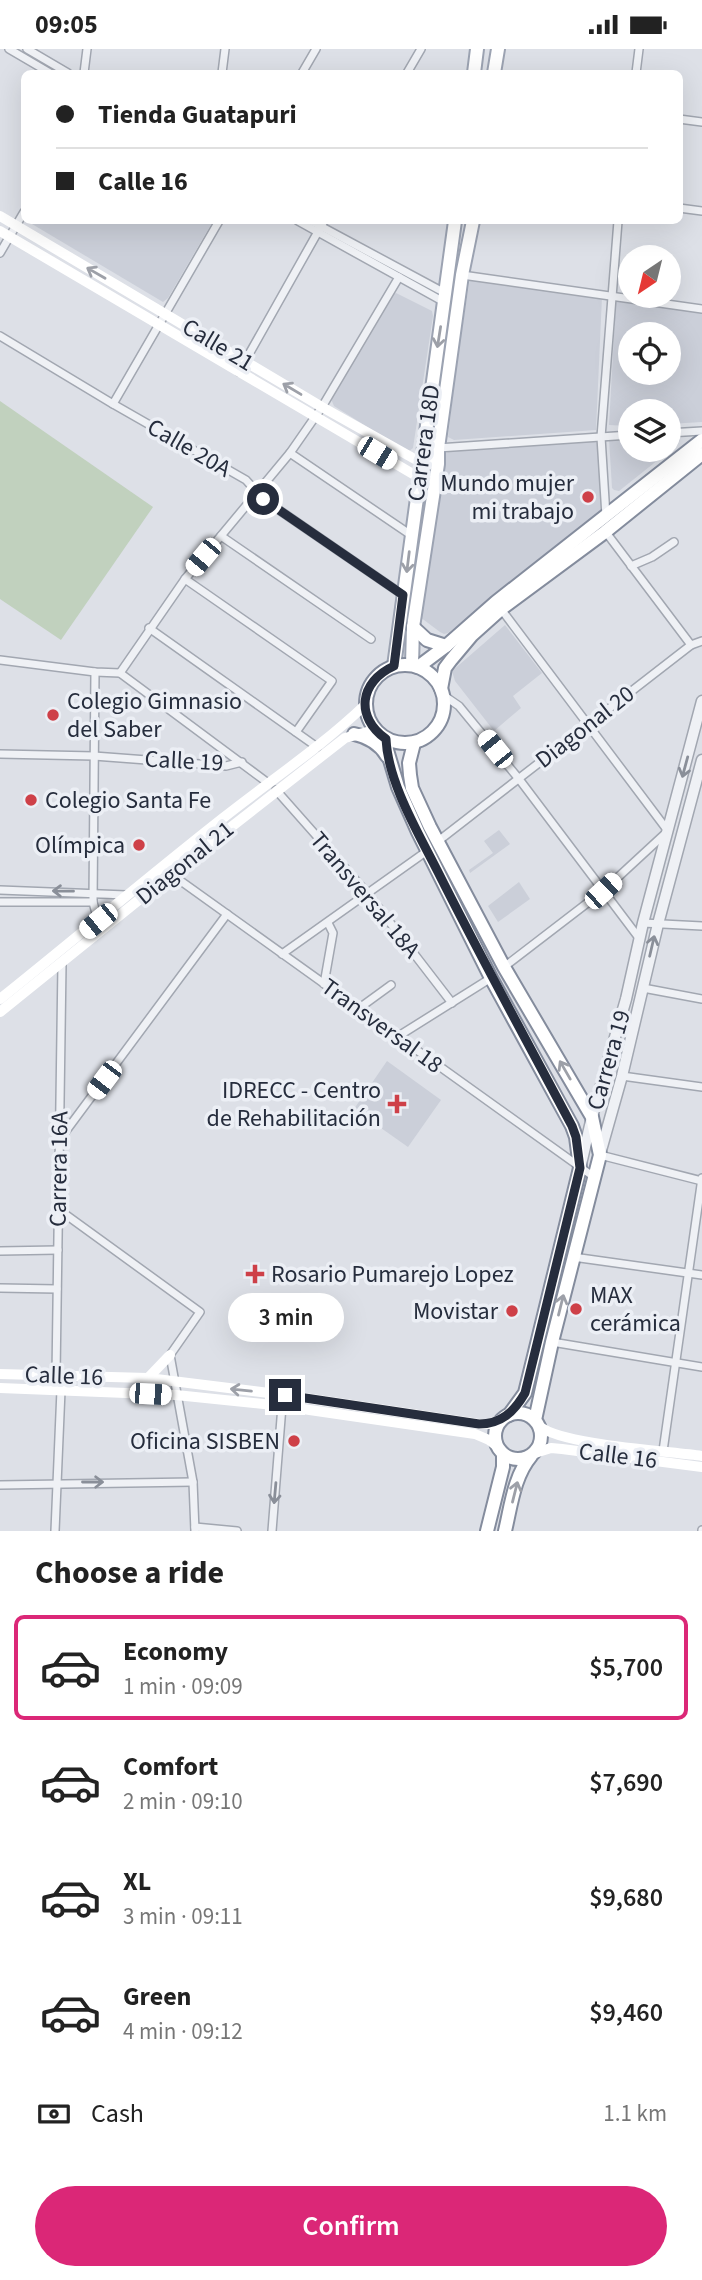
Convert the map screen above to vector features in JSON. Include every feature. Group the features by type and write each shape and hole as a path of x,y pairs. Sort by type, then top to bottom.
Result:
{"main road":[{"path":"474,70 477,49"},
{"path":"494,70 498,49"},
{"name":"Calle 21","path":"0,216 245,361 418,477 436,479"},
{"name":"Carrera 18D","path":"394,666 454,224"},
{"name":"Carrera 18D","path":"415,666 413,627 472,224"},
{"name":"Calle 21","path":"5,234 239,372 420,462 438,464"},
{"path":"695,432 700,447"},
{"path":"600,1155 592,1117 398,787 383,737 369,721 365,705 370,685 384,670 394,666 415,666 446,646 496,602 700,447"},
{"path":"354,734 383,737 395,743 414,743 424,739 439,725 443,715 442,677 451,660 472,635 501,609 605,532 700,447"},
{"path":"413,627 427,640 446,646"},
{"path":"415,666 436,680 442,692"},
{"name":"Diagonal 21","path":"0,1012 171,874 365,705"},
{"path":"354,734 375,742 390,760"},
{"name":"Diagonal 21","path":"0,999 98,921 126,895 272,786 354,734"},
{"path":"414,743 409,763 412,788 432,847 491,978 572,1126 580,1168"},
{"name":"Carrera 19","path":"537,1423 552,1342 600,1155"},
{"name":"Carrera 19","path":"505,1417 525,1393 580,1168"},
{"path":"148,1378 170,1355"},
{"name":"Calle 16","path":"0,1374 148,1378 479,1424 489,1424 505,1417"},
{"name":"Calle 16","path":"0,1388 176,1395 282,1406 475,1434 500,1450"},
{"path":"487,1531 503,1467 496,1430 505,1417 520,1413 537,1423 542,1438 522,1469 505,1531"},
{"name":"Calle 16","path":"537,1423 547,1433 560,1437 702,1456"},
{"name":"Calle 16","path":"533,1454 562,1449 702,1468"},
{"path":"500,1450 520,1459 533,1454"}],"street":[{"path":"9,49 45,70"},
{"path":"27,49 63,70"},
{"path":"84,70 87,49"},
{"path":"222,70 225,49"},
{"path":"304,70 316,49"},
{"path":"409,70 421,49"},
{"path":"636,70 639,49"},
{"path":"683,120 702,122"},
{"path":"683,209 702,211"},
{"path":"0,253 5,234 16,226 21,217"},
{"path":"113,404 217,224"},
{"path":"618,224 601,437 605,532 691,645"},
{"path":"320,226 399,277 445,298"},
{"path":"320,226 445,298"},
{"path":"239,372 320,226"},
{"path":"463,275 702,309"},
{"path":"0,660 120,673 185,579 258,493 319,412 399,277"},
{"name":"Calle 20A","path":"0,336 246,480 263,499 403,595"},
{"path":"422,446 438,448 618,436"},
{"path":"290,453 411,535"},
{"path":"220,536 371,639"},
{"path":"631,566 652,557 674,542"},
{"path":"185,579 332,681 296,731"},
{"path":"501,609 668,831 603,891 504,967"},
{"path":"149,628 317,747"},
{"name":"Diagonal 20","path":"282,954 432,847 691,645 702,641"},
{"path":"95,672 93,902 98,921"},
{"name":"Transversal 18A","path":"120,673 272,786 368,894 452,1003"},
{"path":"442,692 459,706 519,779 639,938"},
{"name":"Carrera 19","path":"580,1168 627,998 639,938 702,701"},
{"name":"Calle 19","path":"0,754 94,756 226,766 242,762"},
{"name":"Carrera 19","path":"600,1155 657,924 701,767"},
{"name":"Transversal 18","path":"171,874 594,1177"},
{"path":"0,890 126,895"},
{"path":"0,902 93,902"},
{"path":"60,1140 227,914"},
{"path":"324,984 333,933 328,923"},
{"path":"643,923 702,926"},
{"name":"Carrera 16A","path":"56,1375 62,964"},
{"path":"397,1037 491,978"},
{"path":"358,1009 391,985"},
{"path":"643,988 702,999"},
{"path":"621,1076 702,1087"},
{"path":"600,1155 702,1180 663,1451"},
{"path":"58,1209 200,1312 170,1355 193,1482 195,1529 237,1531"},
{"path":"0,1251 58,1250"},
{"path":"573,1257 702,1275"},
{"path":"0,1288 57,1289"},
{"path":"552,1342 702,1367"},
{"path":"55,1531 61,1390"},
{"path":"272,1531 282,1406"},
{"path":"0,1485 57,1482 193,1482"}],"shaded area":[{"path":"32,224 211,224 168,298 163,302"},
{"path":"470,278 602,297 596,430 454,440 448,437"},
{"path":"396,293 432,311 433,316 413,448 409,451 334,406 331,399 392,295"},
{"path":"616,300 618,308 702,309 702,422 681,423 681,399 618,399 618,425 609,425"},
{"path":"618,438 618,462 655,462 619,491 612,488 609,439"},
{"path":"591,441 598,443 605,504 603,509 448,633 440,632 420,617 441,455 451,451"},
{"path":"505,625 542,673 513,696 521,708 494,731 455,681 452,671"},
{"path":"499,830 510,844 470,873 469,870 493,853 484,841"},
{"path":"519,882 530,899 498,922 488,906"},
{"name":"IDRECC - Centro de Rehabilitación","path":"387,1061 441,1100 408,1147 354,1109"}],"green space":[{"path":"0,401 153,507 61,640 0,599"}],"place":[{"name":"Mundo mujer mi trabajo","path":"588,497"},
{"name":"Colegio Gimnasio del Saber","path":"53,715"},
{"name":"Colegio Santa Fe","path":"31,800"},
{"name":"Olímpica","path":"139,845"},
{"name":"IDRECC - Centro de Rehabilitación","path":"397,1104"},
{"name":"Rosario Pumarejo Lopez","path":"255,1274"},
{"name":"MAX cerámica","path":"576,1309"},
{"name":"Movistar","path":"512,1311"},
{"name":"Oficina SISBEN","path":"294,1441"}],"route":[{"path":"263,499 403,595 394,666 384,670 370,685 366,695 366,713 373,728 386,739 398,787 418,832 491,978 572,1126 580,1168 525,1393 509,1415 489,1424 479,1424 285,1395"}]}
